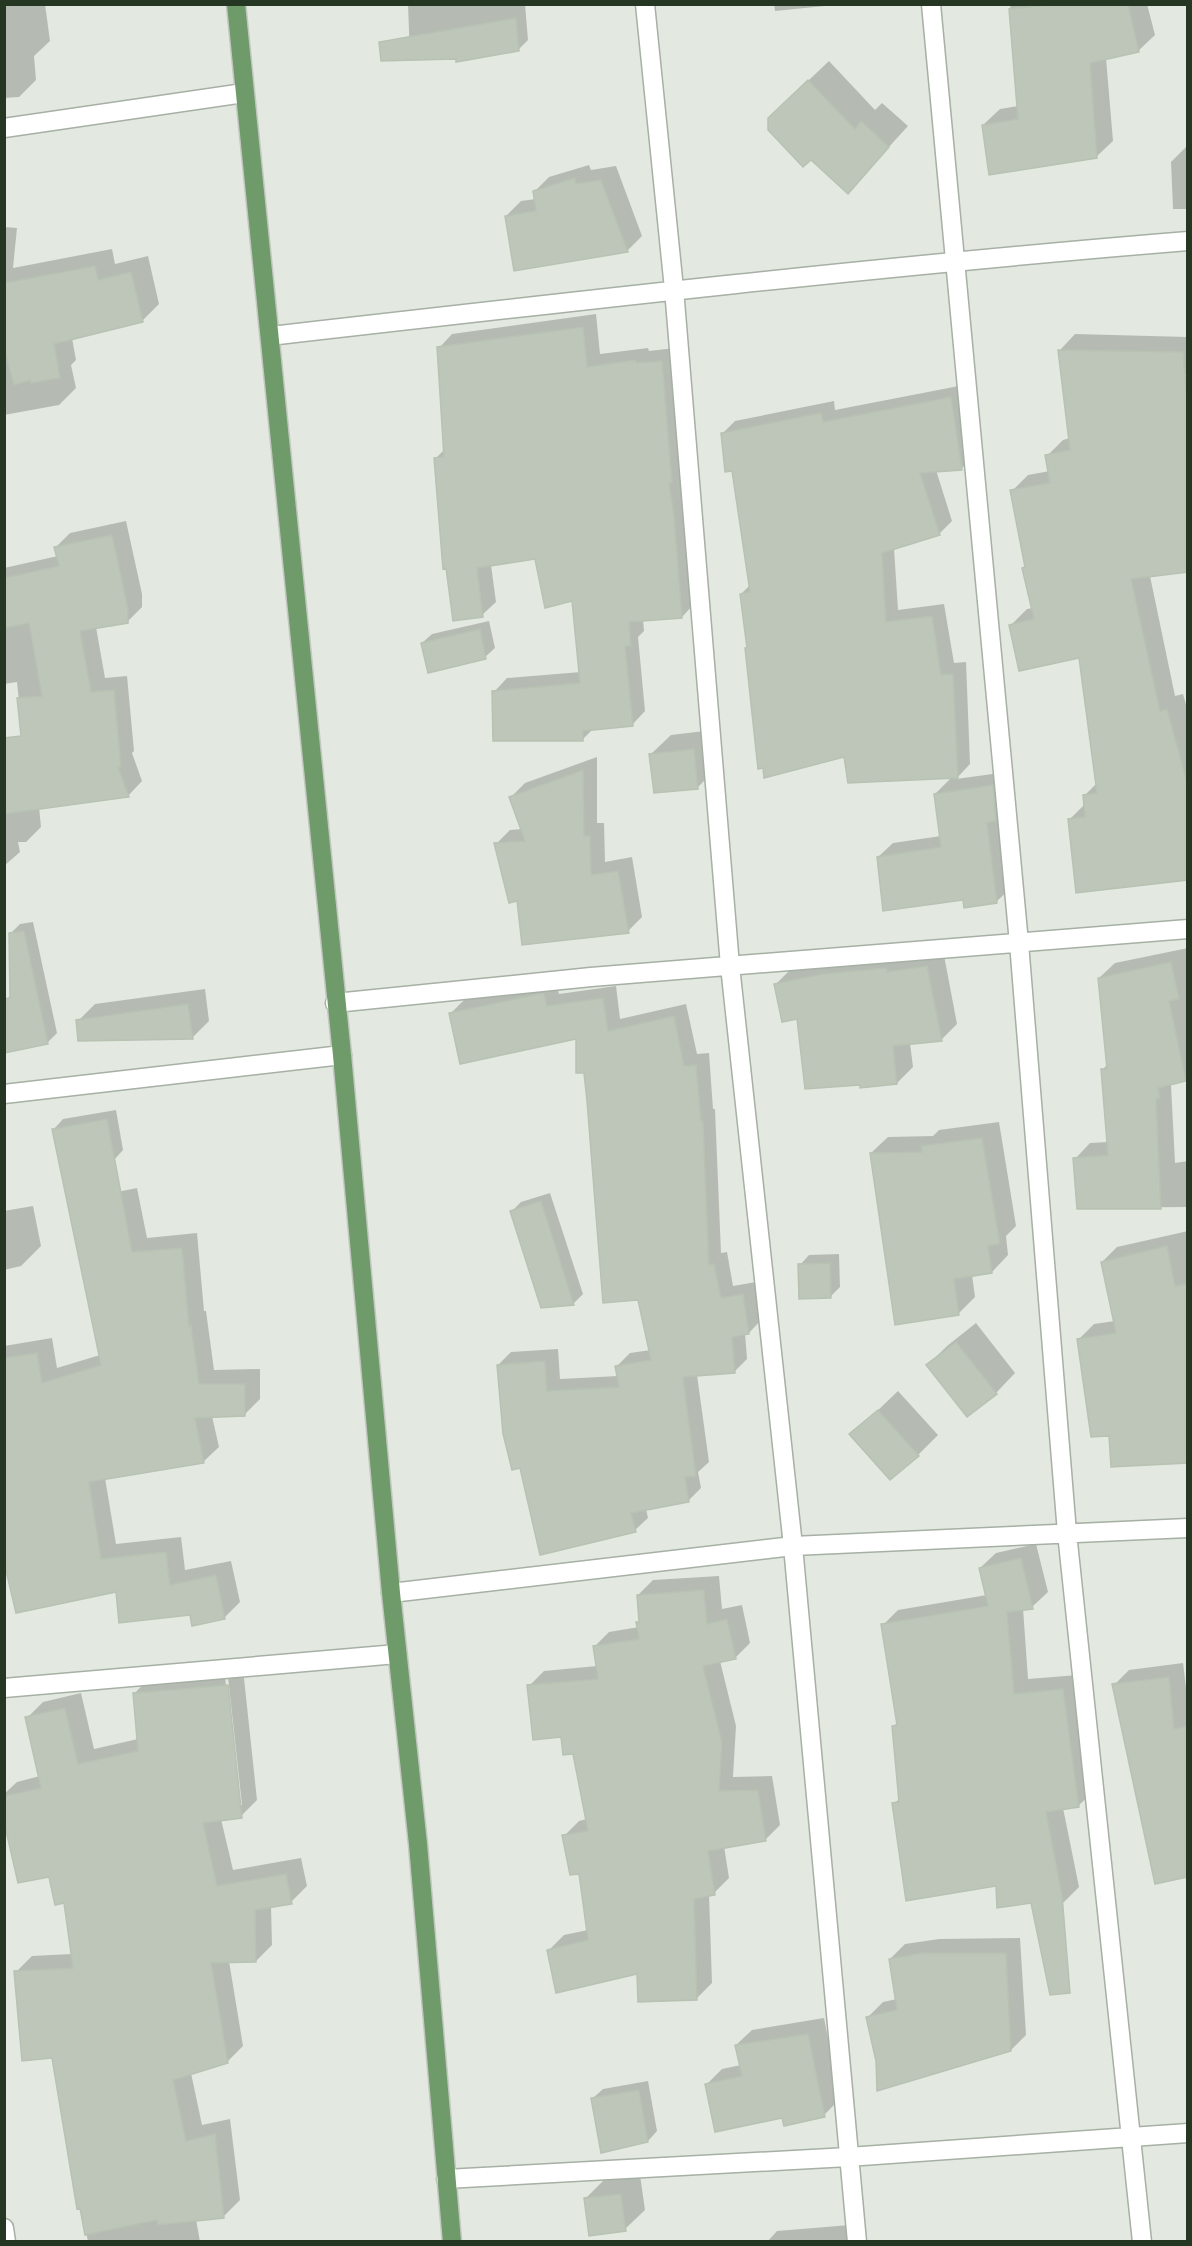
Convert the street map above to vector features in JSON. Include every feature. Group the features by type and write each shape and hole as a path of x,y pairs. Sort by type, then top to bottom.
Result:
{"main road":[{"path":"236,4 342,1055 391,1593 418,1844 452,2241"}],"street":[{"path":"645,4 674,290 730,966 793,1546 856,2241"},
{"path":"931,4 1019,943 1067,1533 1142,2241"},
{"path":"4,128 244,93"},
{"path":"270,336 955,260 1188,241"},
{"path":"335,1003 591,977 1188,929"},
{"path":"4,1094 342,1055"},
{"path":"391,1593 793,1546 1188,1528"},
{"path":"4,1688 397,1654"},
{"path":"446,2179 848,2157 1188,2133"},
{"path":"4,2228 6,2241"}],"building":[{"path":"1059,4 1128,4 1139,52 1090,63 1097,158 989,175 982,125 1018,119 1009,9"},
{"path":"516,18 519,51 456,62 456,59 381,61 379,42"},
{"path":"808,80 855,129 861,121 889,147 848,194 811,160 803,167 768,130 768,118"},
{"path":"575,178 576,184 601,180 628,252 514,271 505,216 536,211 533,191"},
{"path":"95,266 98,280 131,272 143,322 54,344 60,378 31,383 30,380 14,385 4,348 4,283"},
{"path":"583,327 587,367 636,360 636,363 662,361 672,483 669,483 674,516 682,618 629,622 631,646 625,646 633,726 583,731 583,741 493,741 492,691 580,683 572,601 545,608 535,559 477,568 483,617 453,621 446,568 443,569 434,458 444,457 437,347"},
{"path":"1058,350 1183,352 1188,410 1188,572 1131,579 1160,711 1167,709 1188,786 1188,880 1076,893 1068,819 1085,817 1083,795 1097,793 1079,658 1019,671 1009,625 1034,619 1022,568 1025,567 1010,490 1050,483 1045,455 1070,450"},
{"path":"951,397 962,470 920,473 940,535 882,553 886,622 932,616 941,675 953,674 958,778 848,783 844,757 764,778 763,768 758,769 740,594 750,592 732,471 725,472 721,433 821,413 823,422"},
{"path":"112,535 128,609 128,623 80,631 91,692 114,690 121,767 118,767 129,797 4,814 4,738 21,736 17,698 42,696 29,623 4,628 4,578 59,566 54,547"},
{"path":"480,629 486,659 428,673 421,643"},
{"path":"694,749 698,789 654,793 649,754"},
{"path":"583,770 584,836 590,836 591,875 618,871 629,933 522,945 517,901 509,903 494,843 525,841 509,797"},
{"path":"993,785 996,821 987,823 997,903 964,908 963,900 883,911 877,857 941,847 934,794"},
{"path":"24,931 48,1044 4,1053 4,999 10,998 9,933"},
{"path":"1171,962 1179,999 1169,1001 1186,1081 1158,1088 1160,1098 1156,1099 1161,1209 1077,1209 1073,1158 1108,1155 1101,1069 1107,1069 1098,978"},
{"path":"927,966 942,1041 893,1046 897,1084 860,1088 860,1085 805,1089 797,1019 782,1022 774,984 822,974 886,968 887,972"},
{"path":"544,993 547,1006 603,998 608,1031 674,1016 684,1066 696,1065 701,1121 703,1121 709,1265 714,1264 721,1298 743,1294 749,1334 732,1337 735,1373 683,1377 696,1476 685,1477 689,1502 631,1513 636,1532 540,1555 520,1468 512,1470 503,1434 497,1365 545,1361 547,1391 619,1387 615,1366 651,1360 638,1300 603,1303 587,1101 584,1073 576,1073 576,1039 460,1064 449,1013"},
{"path":"188,1004 193,1039 78,1041 76,1020"},
{"path":"107,1119 132,1252 182,1248 189,1326 191,1325 199,1384 245,1384 245,1416 195,1418 204,1463 89,1482 101,1559 166,1552 170,1585 216,1575 225,1619 192,1626 190,1615 119,1623 116,1592 16,1613 4,1562 4,1358 37,1353 42,1383 101,1365 52,1129"},
{"path":"982,1138 1000,1244 988,1246 992,1273 954,1279 959,1315 895,1325 870,1153 922,1152 921,1146"},
{"path":"541,1201 574,1305 541,1308 510,1211"},
{"path":"1167,1246 1175,1286 1188,1284 1188,1463 1111,1467 1109,1436 1091,1437 1077,1339 1116,1333 1101,1262"},
{"path":"830,1263 831,1298 799,1299 798,1264"},
{"path":"956,1342 997,1394 967,1417 926,1365"},
{"path":"878,1410 919,1456 890,1480 849,1434"},
{"path":"1021,1558 1033,1609 1007,1612 1014,1694 1063,1689 1079,1807 1046,1812 1062,1895 1070,1993 1050,1995 1031,1903 997,1908 996,1886 906,1901 892,1803 899,1802 892,1726 897,1725 881,1624 988,1606 979,1568"},
{"path":"704,1590 707,1624 727,1619 736,1659 703,1666 722,1742 719,1791 758,1790 766,1841 708,1851 715,1895 694,1899 697,2000 638,2002 637,1974 556,1993 547,1950 588,1940 579,1874 570,1875 562,1835 588,1831 573,1754 563,1755 561,1737 533,1740 527,1685 598,1679 593,1646 639,1639 636,1622 639,1622 637,1595"},
{"path":"1169,1677 1174,1729 1188,1726 1188,1877 1155,1884 1112,1684"},
{"path":"228,1685 242,1818 203,1823 217,1886 286,1874 292,1904 255,1910 256,1962 211,1963 228,2063 173,2080 186,2141 215,2134 224,2218 158,2225 157,2220 85,2235 80,2208 77,2209 52,2058 22,2061 14,1971 73,1968 64,1903 55,1905 49,1877 18,1883 4,1822 4,1796 41,1788 25,1717 65,1708 78,1764 138,1751 133,1693"},
{"path":"923,1953 1006,1953 1011,2051 877,2091 876,2061 866,2017 897,2010 889,1959"},
{"path":"808,2034 825,2117 784,2126 782,2118 715,2132 705,2084 742,2076 735,2045"},
{"path":"639,2090 648,2142 601,2153 591,2098"},
{"path":"621,2194 626,2231 589,2236 584,2198"}]}
